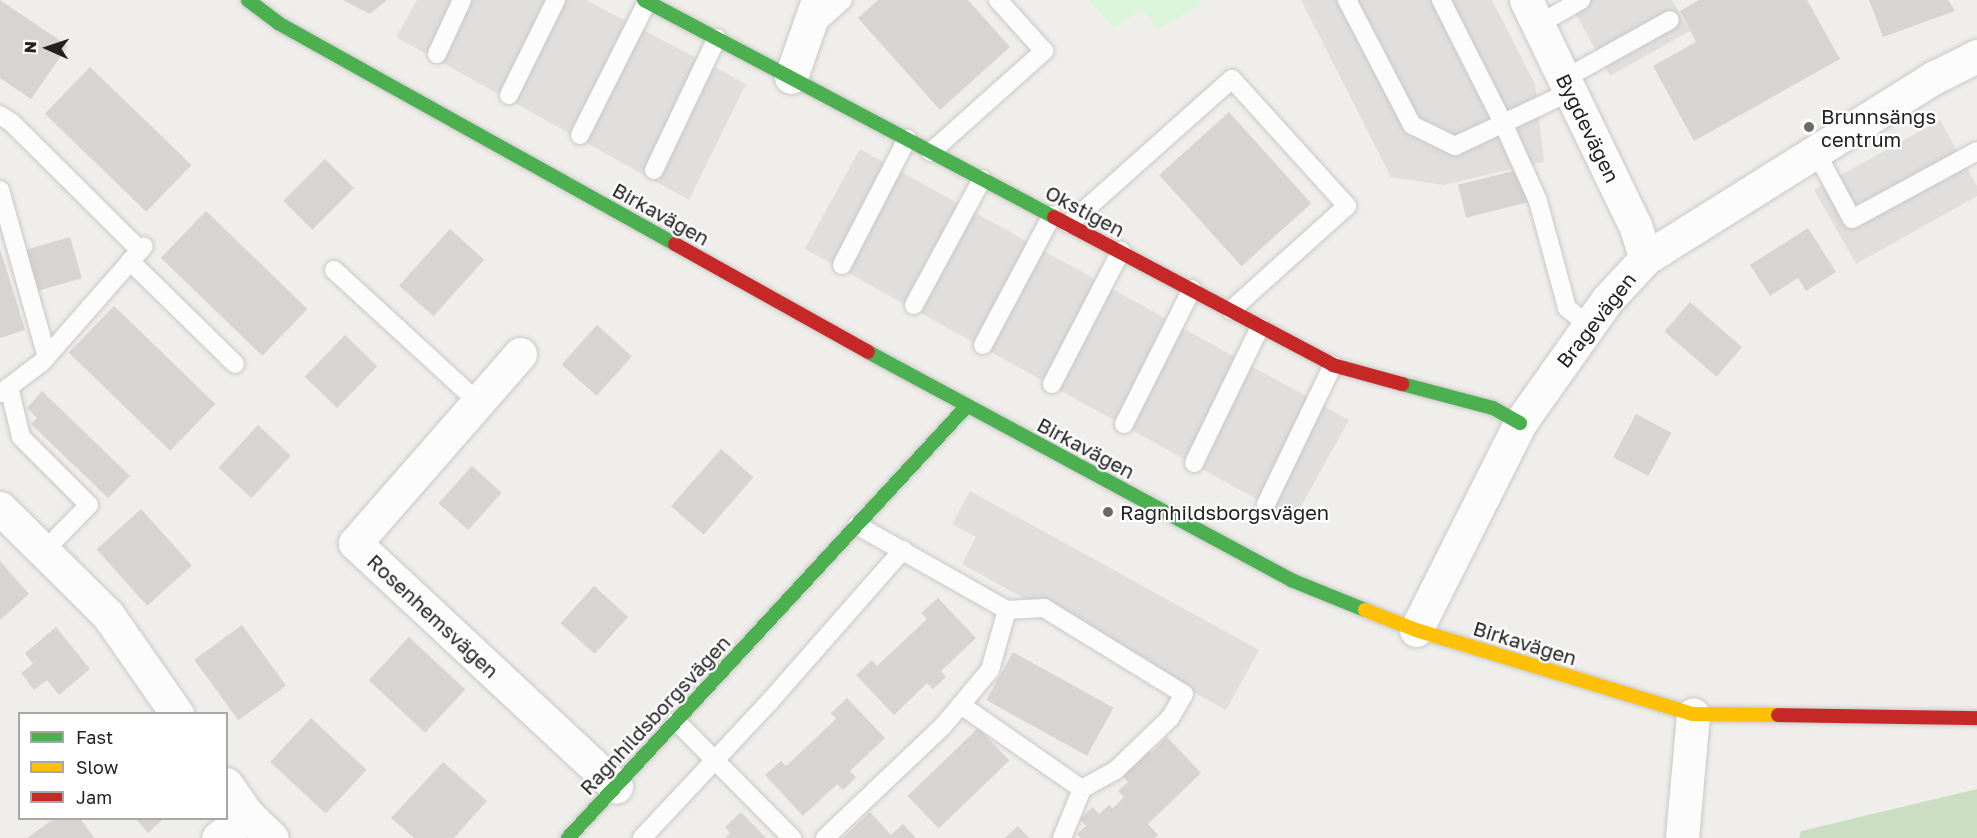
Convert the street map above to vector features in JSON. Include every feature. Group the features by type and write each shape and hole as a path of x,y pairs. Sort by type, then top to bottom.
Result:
{"street":[{"name":"Birkavägen","path":"248,0 278,23 966,407 1291,579 1416,630 1693,714 1977,718"},
{"path":"791,77 818,0"},
{"name":"Okstigen","path":"646,1 1333,365 1493,408 1520,423"},
{"name":"Bygdevägen","path":"1532,12 1635,225 1646,258"},
{"name":"Bragevägen","path":"1416,630 1520,423 1607,300 1646,258 1935,77 1977,56"},
{"name":"Rosenhemsvägen","path":"520,354 355,543 616,786"},
{"name":"Ragnhildsborgsvägen","path":"568,838 966,407"},
{"path":"0,508 108,615 176,712"},
{"path":"1682,838 1693,714"},
{"path":"228,787 248,815 272,838"},
{"path":"218,838 248,815"}],"lane":[{"path":"437,54 462,0"},
{"path":"509,95 556,0"},
{"path":"807,32 843,0"},
{"path":"932,152 1044,51 998,0"},
{"path":"1347,0 1412,124 1455,146 1503,123 1670,20"},
{"path":"1441,0 1503,123 1538,201 1567,309 1588,326"},
{"path":"1532,12 1581,0"},
{"path":"580,135 646,1"},
{"path":"654,170 717,38"},
{"path":"1069,224 1232,79 1347,206 1231,310"},
{"path":"0,115 12,123 138,252 235,363"},
{"path":"842,265 907,139"},
{"path":"1816,152 1852,219 1977,151"},
{"path":"914,305 982,179"},
{"path":"0,190 47,357"},
{"path":"983,345 1052,215"},
{"path":"44,551 89,505 21,436 5,391 47,357 138,252"},
{"path":"1052,384 1121,252"},
{"path":"334,270 479,403"},
{"path":"1124,424 1192,289"},
{"path":"1194,463 1260,327"},
{"path":"1266,504 1333,365"},
{"path":"857,525 1007,610 1044,608 1184,694 1170,718 1116,770 1082,789 1062,838"},
{"path":"642,838 903,550"},
{"path":"825,838 943,726 990,670 1007,610"},
{"path":"961,705 1082,789"},
{"path":"676,721 792,838"}],"green space":[{"path":"1089,0 1201,0 1200,5 1158,29 1141,9 1114,28"},
{"path":"1977,789 1977,838 1799,838 1801,831"}],"shaded area":[{"path":"417,0 586,0 746,84 689,200 396,37"},
{"path":"1301,0 1492,0 1535,84 1544,162 1443,185 1391,177"},
{"path":"1568,0 1672,0 1690,31 1610,76"},
{"path":"1940,120 1977,186 1977,196 1856,264 1814,190"},
{"path":"860,149 1349,420 1294,520 805,249"},
{"path":"970,491 1259,650 1226,710 962,564 976,537 952,524"}],"building":[{"path":"0,0 68,46 31,99 0,78"},
{"path":"343,0 387,0 370,14"},
{"path":"878,0 968,0 1010,47 940,110 858,18"},
{"path":"1699,0 1807,0 1840,59 1694,141 1653,66 1696,42 1680,11"},
{"path":"1869,0 1948,0 1955,11 1883,37"},
{"path":"90,67 191,165 146,212 45,114"},
{"path":"1229,112 1311,203 1241,266 1159,175"},
{"path":"325,159 354,188 312,230 283,201"},
{"path":"1521,169 1529,202 1466,218 1458,185"},
{"path":"206,211 307,309 262,356 161,258"},
{"path":"1808,228 1836,272 1806,291 1798,278 1770,296 1750,265"},
{"path":"450,229 484,260 433,316 399,285"},
{"path":"70,237 82,278 35,292 23,251"},
{"path":"0,249 25,330 0,338"},
{"path":"1690,302 1742,347 1716,377 1664,331"},
{"path":"114,306 215,404 170,451 69,353"},
{"path":"597,325 632,356 596,396 562,364"},
{"path":"345,335 377,366 337,408 305,377"},
{"path":"42,391 130,476 108,498 31,424 37,418 27,408"},
{"path":"1636,414 1671,433 1648,476 1613,457"},
{"path":"258,425 291,456 251,498 218,467"},
{"path":"721,449 753,477 704,535 671,506"},
{"path":"472,466 502,493 468,530 439,503"},
{"path":"141,509 192,565 147,606 96,549"},
{"path":"0,561 29,594 0,620"},
{"path":"594,586 628,617 595,654 561,623"},
{"path":"938,598 976,638 941,671 946,677 933,689 927,683 894,715 856,675 872,660 877,666 927,619 921,613"},
{"path":"242,625 286,686 238,720 194,660"},
{"path":"56,627 90,669 59,695 47,680 34,690 21,673 33,664 25,653"},
{"path":"409,637 465,690 425,733 369,680"},
{"path":"1013,652 1114,708 1087,756 986,700"},
{"path":"847,698 885,738 850,771 856,777 843,790 837,784 803,816 765,775 781,761 786,766 836,719 831,713"},
{"path":"311,718 367,770 326,814 270,762"},
{"path":"978,728 1009,760 939,828 908,796"},
{"path":"1167,737 1201,773 1148,824 1158,835 1155,838 1081,838 1077,834 1086,826 1080,819 1093,807 1099,814 1109,805 1113,808 1124,797 1118,791 1128,782 1121,775 1148,749 1151,753"},
{"path":"443,762 487,801 454,838 414,838 391,818"},
{"path":"741,812 766,838 725,838 730,833 725,827"},
{"path":"870,812 891,835 903,824 916,838 843,838"},
{"path":"52,820 81,820 94,838 27,838"},
{"path":"137,820 162,820 148,833"},
{"path":"1018,826 1029,838 1005,838"}],"traffic: fast":[{"path":"248,0 278,23 675,244"},
{"path":"644,0 1054,217"},
{"path":"868,352 1291,580 1365,610"},
{"path":"1402,384 1493,408 1520,423"},
{"path":"568,838 966,407"}],"traffic: slow":[{"path":"1365,610 1416,630 1693,714 1778,715"}],"traffic: jam":[{"path":"1054,217 1333,365 1402,384"},
{"path":"675,244 868,352"},
{"path":"1778,715 1977,718"}],"place":[{"name":"Brunnsängs centrum","path":"1809,127"},
{"name":"Ragnhildsborgsvägen","path":"1108,512"}]}
